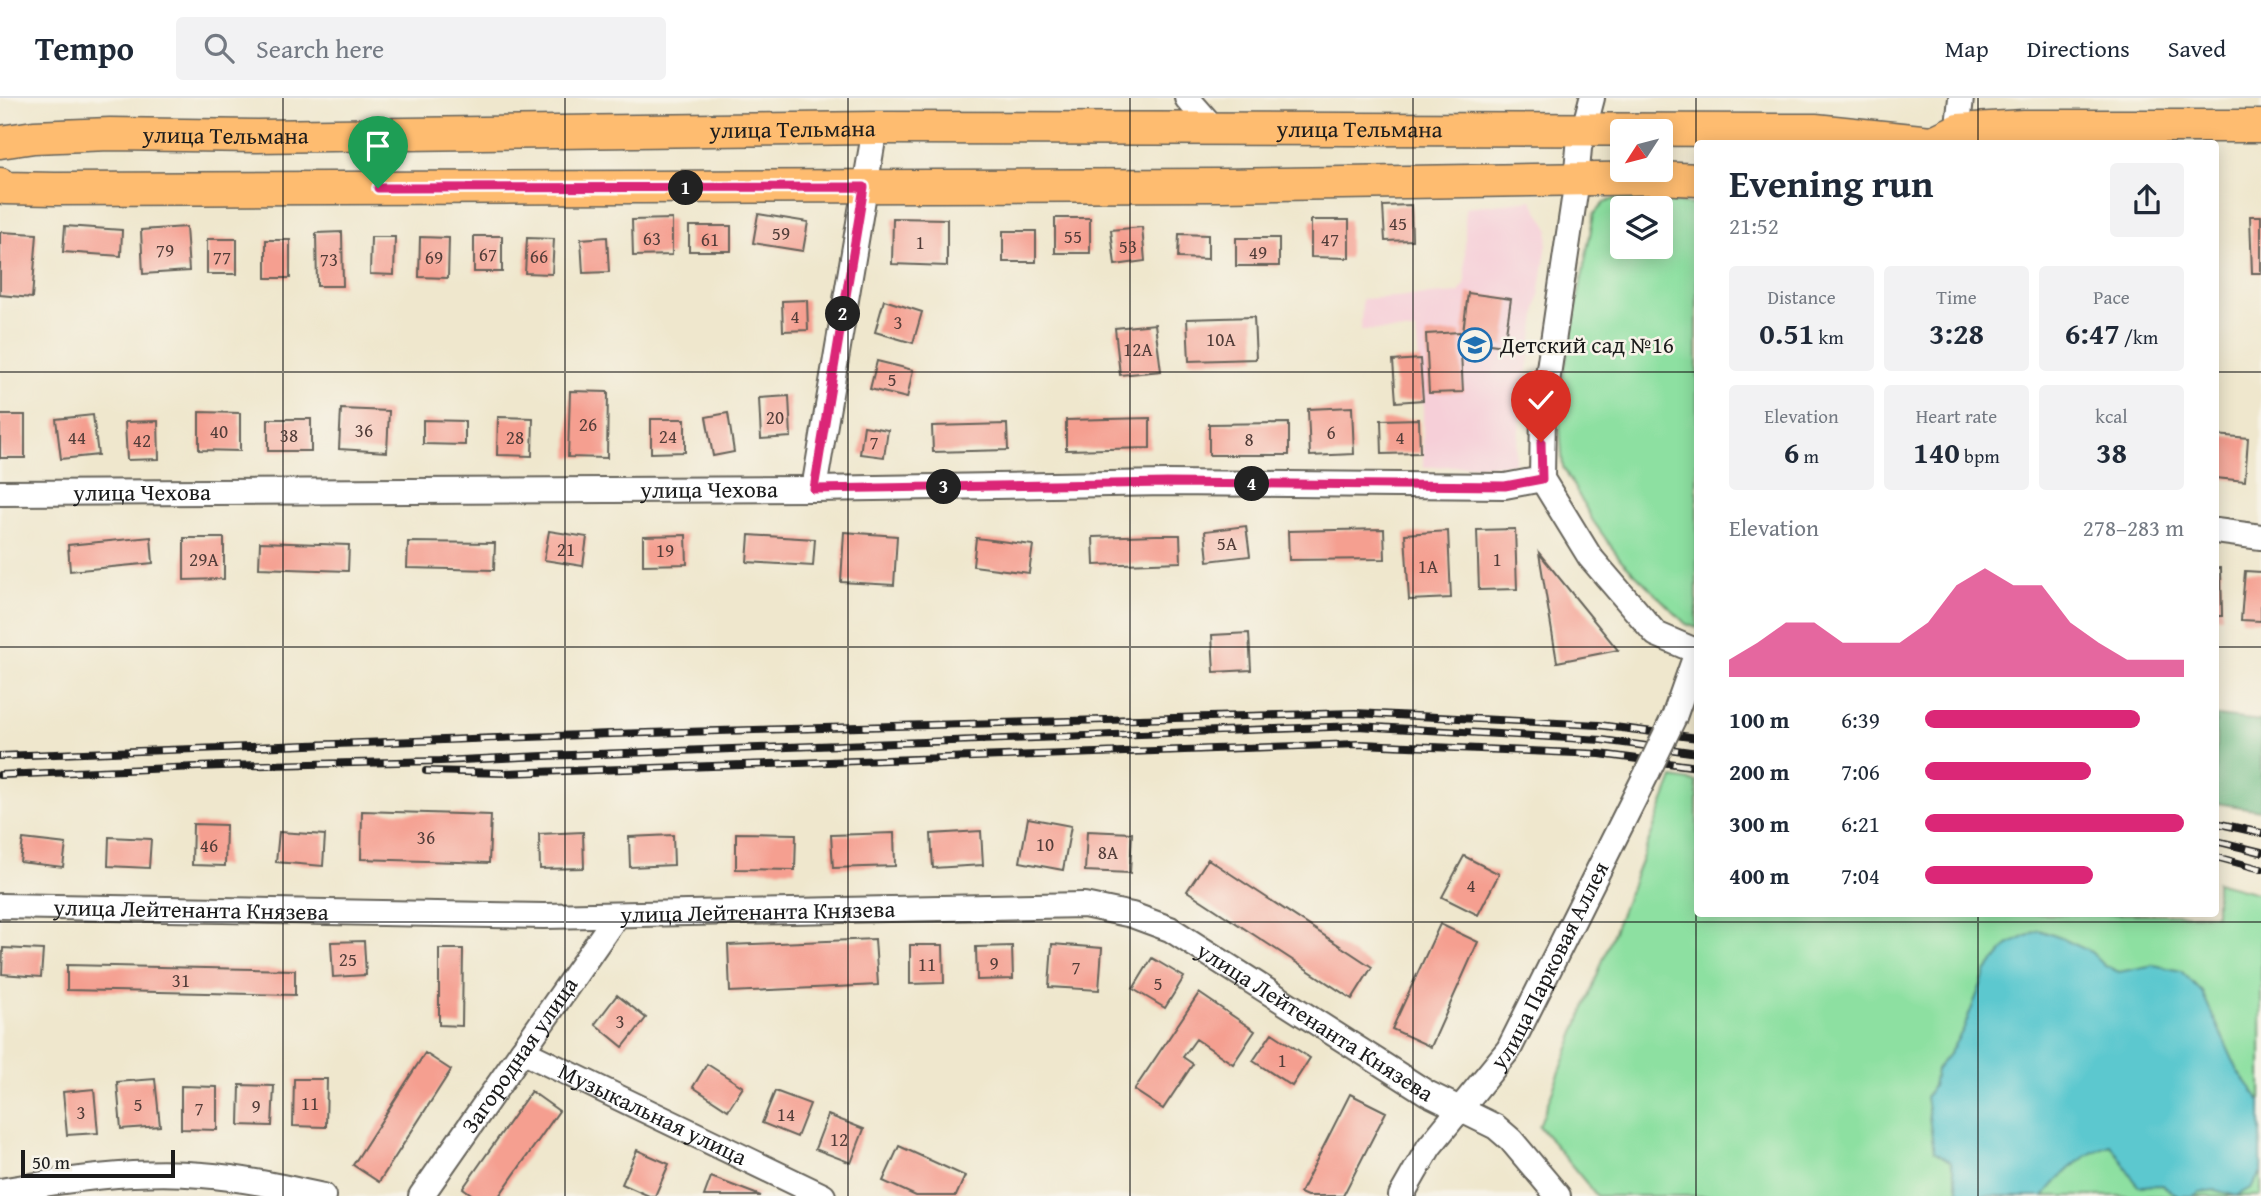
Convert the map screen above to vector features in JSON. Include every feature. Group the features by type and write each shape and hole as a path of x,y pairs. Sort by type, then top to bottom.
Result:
{"main road":[{"name":"улица Тельмана","path":"0,142 34,137 110,134 257,136 875,128 1815,130 1944,140 2023,126 2261,126"},
{"path":"0,184 4,188 55,189 864,187 1694,180"}],"street":[{"path":"1187,98 1215,130"},
{"path":"1592,98 1576,179 1543,409 1542,479 1590,556 1656,634 1694,651"},
{"path":"1944,140 1961,98"},
{"path":"814,489 875,128"},
{"name":"улица Чехова","path":"0,493 814,489 1167,483 1505,486 1542,479"},
{"path":"2219,531 2261,537"},
{"name":"улица Парковая Аллея","path":"1401,1196 1429,1147 1509,1049 1674,717 1694,660"},
{"name":"улица Лейтенанта Князева","path":"0,906 544,916 1084,905 1132,915 1170,929 1406,1081 1496,1127 1511,1140 1558,1196"},
{"name":"Загородная улица","path":"421,1196 617,915"},
{"name":"Музыкальная улица","path":"522,1051 823,1196"},
{"path":"0,1191 53,1182 135,1174 201,1174 323,1196"}],"shaded area":[{"name":"Детский сад №16","path":"1532,200 1549,229 1514,464 1423,467 1423,400 1416,331 1361,330 1362,299 1459,293 1465,283 1465,207"}],"green space":[{"path":"1610,201 1610,259 1673,259 1673,203 1694,205 1694,627 1686,624 1621,560 1593,521 1563,467 1558,403 1594,214"},
{"path":"2219,716 2261,721 2261,810 2219,803"},
{"path":"1673,778 1694,782 1694,917 2219,917 2219,883 2261,894 2261,1196 1597,1196 1539,1126"}],"water":[{"path":"2039,930 2091,952 2105,966 2119,972 2154,965 2181,971 2202,992 2238,1071 2261,1101 2261,1172 2252,1187 2236,1196 2215,1190 2193,1196 2178,1196 2162,1185 2138,1186 2111,1145 2091,1153 2074,1165 2044,1196 1960,1196 1951,1162 1934,1151 1926,1097 1933,1086 1936,1070 1963,1030 1986,972 2008,945"}],"building":[{"path":"1411,205 1412,240 1385,241 1383,206"},
{"path":"758,214 808,222 803,251 753,243"},
{"path":"2250,216 2261,216 2261,273 2252,273"},
{"path":"893,218 947,219 947,266 892,264"},
{"path":"1055,218 1090,218 1090,253 1055,253"},
{"path":"672,219 672,255 633,256 632,220"},
{"path":"1311,220 1349,220 1349,258 1311,257"},
{"path":"65,226 122,230 121,256 63,252"},
{"path":"689,226 731,226 731,251 689,251"},
{"path":"186,227 189,271 143,274 141,230"},
{"path":"1142,227 1145,261 1115,265 1111,230"},
{"path":"1003,231 1036,231 1036,262 1003,262"},
{"path":"0,232 37,234 32,298 0,295"},
{"path":"342,232 343,286 317,286 316,233"},
{"path":"1179,234 1208,235 1208,259 1178,258"},
{"path":"474,236 502,236 502,272 474,272"},
{"path":"371,237 395,237 394,275 370,274"},
{"path":"420,237 449,238 448,278 419,277"},
{"path":"607,237 609,272 583,273 581,239"},
{"path":"527,238 554,239 552,274 525,273"},
{"path":"1236,238 1279,238 1279,266 1236,266"},
{"path":"207,239 237,239 237,274 207,274"},
{"path":"266,240 290,240 290,278 266,278"},
{"path":"1468,293 1511,299 1504,346 1462,340"},
{"path":"807,300 808,330 783,331 782,301"},
{"path":"884,300 922,312 913,343 875,332"},
{"path":"1254,317 1256,359 1189,361 1187,319"},
{"path":"1155,324 1161,371 1120,375 1115,328"},
{"path":"1460,332 1463,392 1429,393 1426,334"},
{"path":"1420,359 1423,400 1396,402 1393,361"},
{"path":"877,361 913,370 907,398 870,389"},
{"path":"570,391 608,392 607,458 568,457"},
{"path":"789,396 791,437 761,439 759,398"},
{"path":"1352,407 1354,454 1310,456 1308,409"},
{"path":"341,409 389,411 387,452 339,449"},
{"path":"199,412 240,413 240,451 199,450"},
{"path":"728,413 734,452 713,456 706,417"},
{"path":"0,415 25,415 25,458 0,458"},
{"path":"93,415 98,455 61,459 56,419"},
{"path":"498,417 533,418 532,456 497,455"},
{"path":"1150,418 1150,448 1066,450 1066,420"},
{"path":"268,419 311,419 311,451 268,451"},
{"path":"651,419 685,419 685,452 651,453"},
{"path":"1419,419 1420,453 1382,454 1381,420"},
{"path":"423,420 465,421 465,445 423,444"},
{"path":"158,421 159,459 127,460 125,422"},
{"path":"1289,423 1289,455 1209,455 1209,424"},
{"path":"1007,424 1008,450 933,452 932,426"},
{"path":"864,426 888,430 884,457 860,454"},
{"path":"2219,435 2248,438 2245,481 2219,478"},
{"path":"1246,526 1250,556 1208,561 1205,531"},
{"path":"1384,529 1385,559 1289,560 1288,531"},
{"path":"1515,529 1517,589 1479,590 1477,530"},
{"path":"549,531 587,537 583,566 544,560"},
{"path":"1448,531 1451,598 1409,600 1405,534"},
{"path":"844,532 897,536 894,585 841,582"},
{"path":"686,535 687,564 643,565 643,536"},
{"path":"749,535 815,539 813,566 747,562"},
{"path":"1180,535 1181,562 1094,565 1093,537"},
{"path":"151,537 153,563 70,571 68,545"},
{"path":"184,538 224,538 224,579 184,580"},
{"path":"976,538 1033,545 1029,573 973,566"},
{"path":"260,542 349,545 348,571 259,568"},
{"path":"408,542 495,543 494,570 407,568"},
{"path":"1539,553 1618,650 1557,662"},
{"path":"2219,568 2221,568 2222,616 2219,616"},
{"path":"2245,571 2261,572 2261,621 2241,620"},
{"path":"1249,633 1251,670 1214,672 1212,635"},
{"path":"362,811 491,815 489,863 361,859"},
{"path":"1028,818 1071,826 1063,870 1020,862"},
{"path":"193,824 226,825 225,866 192,865"},
{"path":"981,831 983,865 933,868 931,834"},
{"path":"1087,831 1132,833 1130,873 1085,871"},
{"path":"279,832 325,835 323,866 276,862"},
{"path":"583,832 584,868 540,869 539,834"},
{"path":"736,833 796,834 795,870 736,869"},
{"path":"894,833 895,866 833,868 831,835"},
{"path":"673,835 674,865 630,867 629,837"},
{"path":"109,837 151,839 149,868 108,866"},
{"path":"23,839 66,844 63,867 20,862"},
{"path":"1464,856 1499,874 1478,915 1442,897"},
{"path":"1208,859 1372,967 1352,999 1187,891"},
{"path":"1440,924 1478,942 1431,1047 1392,1029"},
{"path":"875,939 878,985 730,992 728,945"},
{"path":"364,941 366,975 333,977 331,942"},
{"path":"1052,944 1102,948 1099,990 1049,987"},
{"path":"910,945 943,945 944,983 910,984"},
{"path":"1012,946 1013,979 977,980 976,947"},
{"path":"3,948 43,950 41,977 2,974"},
{"path":"439,949 463,949 462,1026 439,1025"},
{"path":"1152,958 1184,977 1165,1008 1133,989"},
{"path":"67,965 295,970 295,995 67,990"},
{"path":"1199,993 1255,1031 1233,1064 1196,1039 1183,1057 1193,1064 1163,1109 1134,1090"},
{"path":"617,995 646,1018 623,1047 595,1024"},
{"path":"1272,1033 1310,1058 1292,1086 1253,1061"},
{"path":"425,1053 451,1070 379,1182 353,1165"},
{"path":"707,1064 743,1087 728,1110 693,1087"},
{"path":"155,1079 160,1126 121,1129 117,1082"},
{"path":"294,1079 327,1079 326,1127 293,1126"},
{"path":"240,1085 274,1086 272,1126 239,1125"},
{"path":"181,1086 217,1087 217,1130 181,1129"},
{"path":"94,1089 98,1133 67,1135 63,1092"},
{"path":"531,1091 559,1111 499,1196 474,1196 463,1188"},
{"path":"775,1091 810,1104 797,1137 762,1123"},
{"path":"1350,1094 1386,1112 1343,1196 1307,1196 1300,1193"},
{"path":"828,1115 864,1129 851,1163 815,1149"},
{"path":"899,1146 965,1176 956,1196 916,1196 883,1181"},
{"path":"637,1150 669,1164 655,1196 622,1184"},
{"path":"711,1177 761,1196 704,1196"}],"railway":[{"path":"0,756 611,734 1355,713 1599,725 1694,737"},
{"path":"0,775 1357,726 1602,740 1694,752"},
{"path":"426,771 505,773 1360,744 1600,754 1694,766"},
{"path":"2219,824 2261,833"},
{"path":"2219,842 2261,852"},
{"path":"2219,858 2261,869"}],"place":[{"name":"Детский сад №16","path":"1475,345"}],"route":[{"path":"378,188 864,187 814,489 1167,483 1505,486 1542,479 1541,442"}]}
